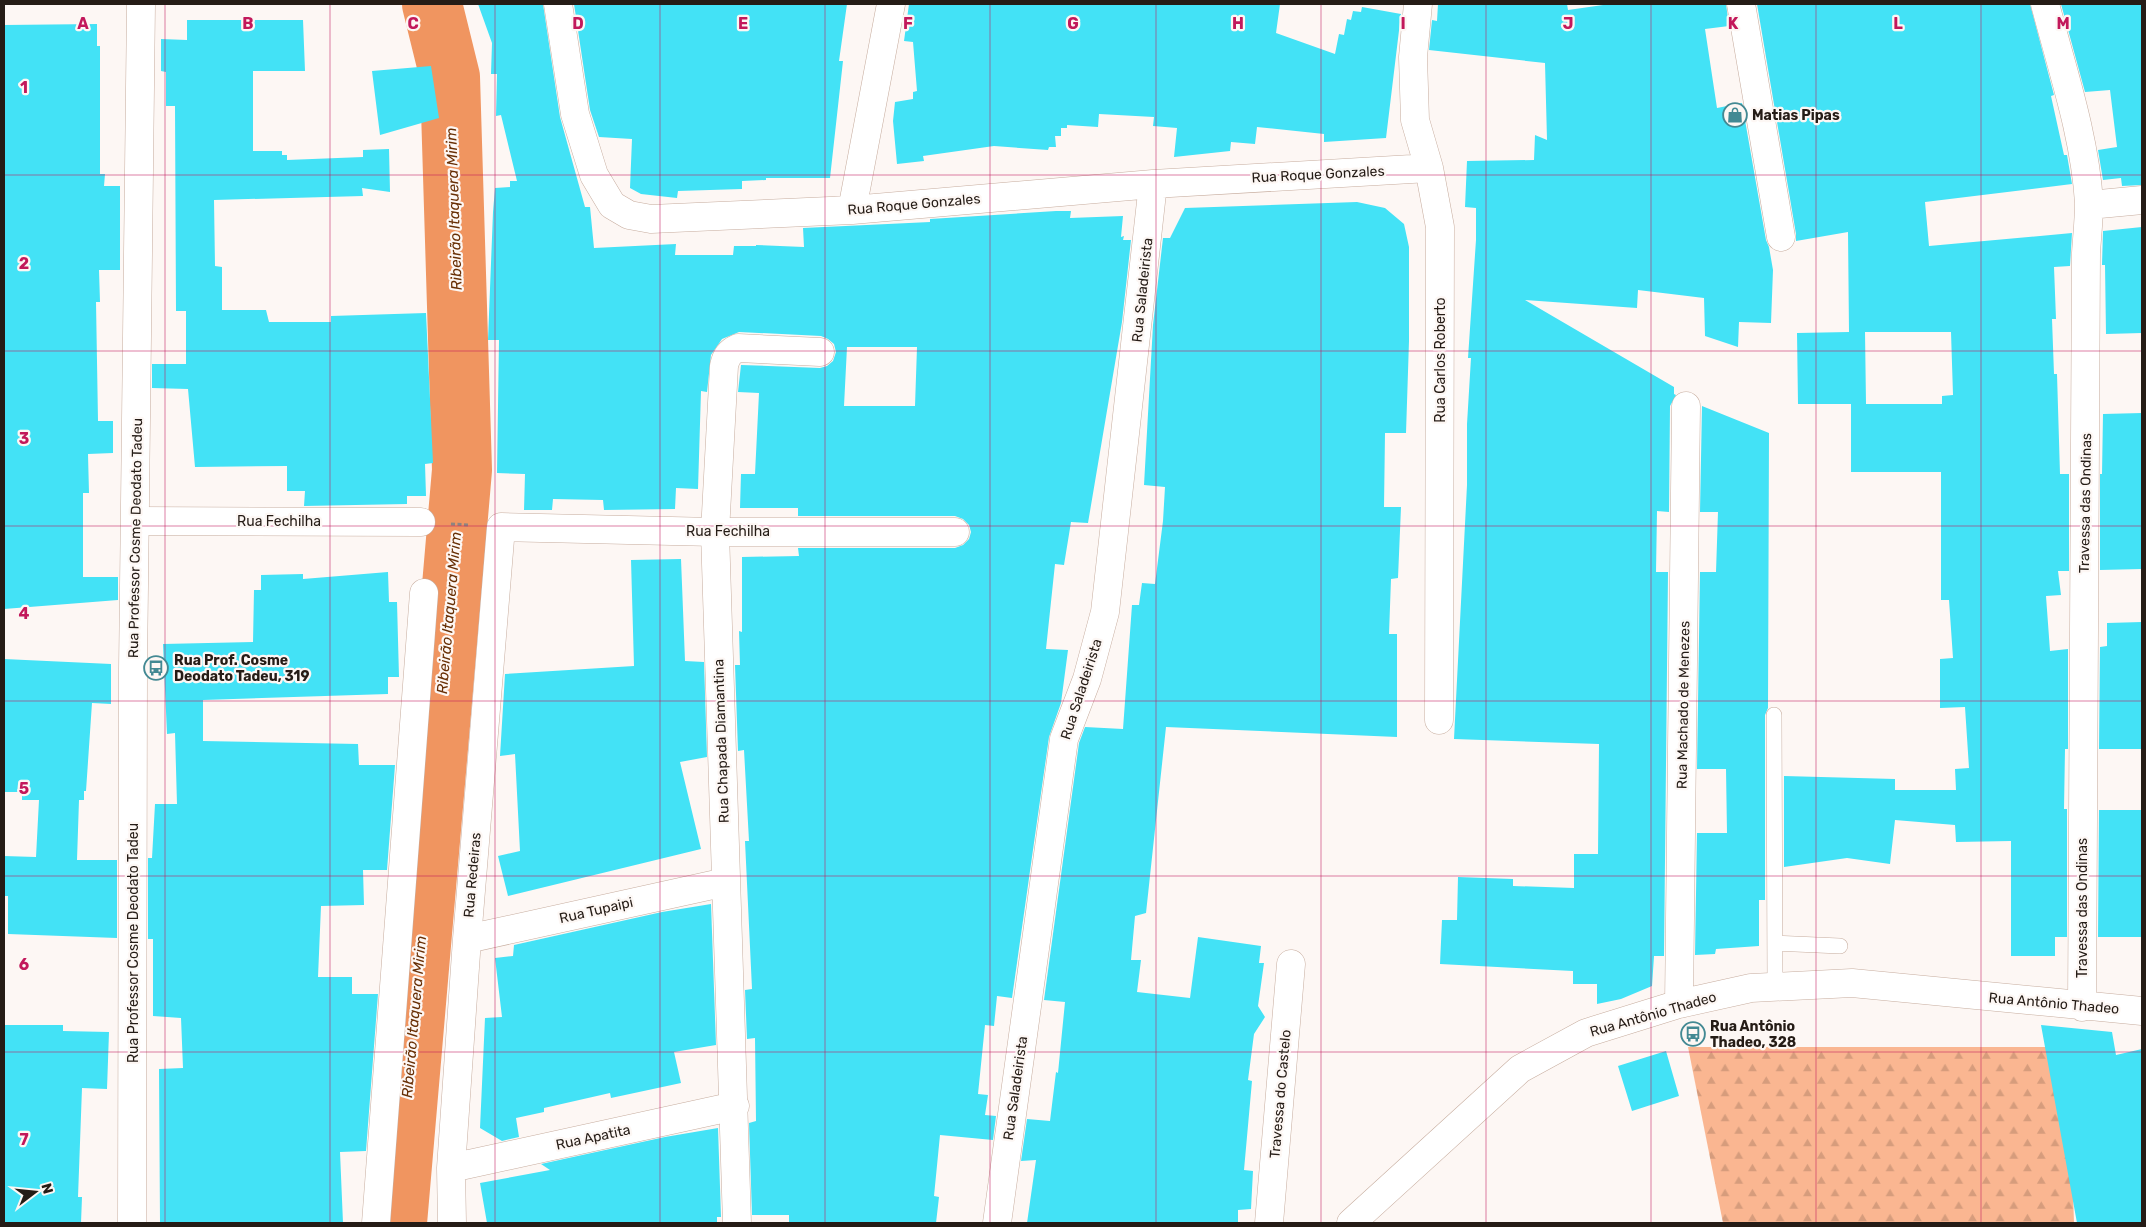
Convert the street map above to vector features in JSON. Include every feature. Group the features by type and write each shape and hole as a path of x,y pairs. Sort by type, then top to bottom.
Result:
{"street":[{"name":"Rua Professor Cosme Deodato Tadeu","path":"132,1223 134,669 141,4"},
{"name":"Rua Roque Gonzales","path":"558,4 575,114 594,175 612,205 629,215 651,219 852,210 1153,184 1430,168"},
{"path":"852,210 891,4"},
{"name":"Rua Carlos Roberto","path":"1418,4 1413,57 1415,120 1430,168 1440,227 1440,720"},
{"path":"1741,4 1781,237"},
{"name":"Travessa das Ondinas","path":"2045,4 2075,121 2086,174 2089,205 2086,254 2082,1007"},
{"name":"Rua Saladeirista","path":"997,1223 1064,739 1087,679 1105,612 1153,184"},
{"path":"2089,205 2142,200"},
{"name":"Rua Chapada Diamantina","path":"737,1223 735,1106 715,532 726,357 731,351 747,347 820,352"},
{"name":"Rua Machado de Menezes","path":"1679,1004 1686,406"},
{"name":"Rua Fechilha","path":"136,521 433,523"},
{"name":"Rua Fechilha","path":"488,526 715,532 956,532"},
{"name":"Rua Redeiras","path":"452,1223 452,1168 467,939 488,526"},
{"path":"376,1223 424,593"},
{"name":"Rua Tupaipi","path":"467,939 726,882"},
{"name":"Travessa do Castelo","path":"1270,1223 1291,964"},
{"name":"Rua Antônio Thadeo","path":"1351,1223 1520,1069 1586,1033 1679,1004 1751,988 1852,984 2082,1007 2142,1011"},
{"name":"Rua Apatita","path":"452,1168 735,1106"}],"lane":[{"path":"1774,715 1775,987"},
{"path":"1775,943 1840,946"}],"path":[{"path":"433,523 488,526"}],"green space":[{"path":"1688,1047 2068,1047 2074,1223 1723,1223"}],"building":[{"path":"478,4 543,4 560,117 585,207 590,207 594,248 676,244 675,255 733,255 734,246 804,247 803,228 930,222 930,219 1056,211 1071,211 1070,218 1123,216 1121,237 1124,236 1123,240 1131,240 1122,322 1088,523 1071,522 1064,565 1055,564 1046,649 1068,650 1061,703 1049,737 1012,998 997,996 994,1026 985,1025 978,1094 988,1095 985,1115 996,1116 993,1140 940,1135 934,1196 939,1197 936,1223 789,1223 789,1215 752,1215 749,1123 756,1121 755,1038 747,1039 745,990 752,989 745,841 749,841 744,750 738,751 735,665 740,665 739,631 742,632 742,557 799,556 798,548 955,548 963,545 969,539 971,532 969,525 963,519 955,516 798,516 798,508 740,508 741,474 755,474 759,393 738,392 741,365 820,368 827,366 833,361 836,352 834,344 821,336 739,332 722,339 711,355 707,392 701,391 698,489 676,488 675,509 604,510 603,500 553,499 552,510 524,510 525,474 497,473 499,340 488,340 493,212 495,188 510,187 510,181 517,181 501,115 496,116 497,74 491,74 492,43","holes":["847,347 917,347 915,406 844,406"]},
{"path":"574,4 847,4 839,61 843,61 830,178 766,178 766,180 742,181 742,189 678,191 677,198 641,194 630,188 632,139 599,137 590,110"},
{"path":"909,4 1280,4 1276,33 1335,54 1339,34 1344,35 1347,19 1351,20 1353,11 1361,12 1362,7 1401,14 1386,138 1324,142 1324,134 1257,127 1255,144 1231,142 1230,151 1174,157 1177,128 1153,126 1154,117 1099,114 1098,127 1067,125 1067,128 1061,128 1061,136 1055,136 1056,147 1049,147 1048,150 994,146 923,156 924,161 897,164 893,121 895,102 913,99 913,92 917,91 913,42 904,41"},
{"path":"1438,4 1567,4 1568,10 1610,4 1726,4 1729,26 1705,29 1717,108 1742,103 1773,270 1771,323 1739,322 1738,347 1705,336 1704,298 1638,290 1637,308 1525,300 1674,387 1674,394 1676,395 1670,406 1669,512 1657,511 1656,572 1668,572 1664,956 1654,956 1652,986 1621,999 1597,1004 1597,984 1573,984 1573,971 1440,964 1442,920 1457,920 1458,877 1513,879 1513,886 1574,888 1574,854 1598,854 1599,744 1454,739 1467,485 1467,424 1471,358 1468,358 1476,240 1476,208 1465,207 1467,161 1534,160 1535,135 1547,140 1545,63 1429,50 1432,20 1437,21"},
{"path":"1757,4 2030,4 2054,95 2051,96 2064,155 2067,155 2072,184 1925,202 1929,246 2072,233 2070,266 2054,267 2056,319 2052,319 2054,374 2057,374 2060,474 2069,474 2069,571 2058,571 2061,595 2046,596 2050,651 2068,649 2068,749 2065,749 2064,809 2067,809 2067,937 2055,937 2055,956 2011,956 2011,841 1956,842 1955,825 1895,820 1890,864 1847,858 1784,867 1784,776 1895,779 1895,790 1956,790 1955,769 1969,768 1965,707 1940,708 1940,659 1953,658 1949,600 1941,600 1941,472 1851,472 1851,404 1798,404 1797,333 1849,332 1848,232 1796,241","holes":["1865,332 1951,332 1953,395 1942,396 1942,404 1866,404"]},
{"path":"2061,4 2142,4 2142,185 2122,186 2121,178 2103,180 2098,150 2117,147 2110,90 2085,92"},
{"path":"187,20 303,20 305,71 253,71 253,151 282,151 282,155 287,155 287,160 363,157 363,150 389,149 390,192 362,188 363,196 214,200 215,266 222,267 222,310 266,310 269,322 331,322 331,316 426,313 433,463 425,464 426,496 407,496 407,504 304,506 305,491 287,491 287,466 195,467 188,389 152,388 152,364 186,364 186,311 176,311 175,106 166,106 166,72 161,71 161,39 187,40"},
{"path":"97,24 97,46 100,46 100,174 105,174 104,186 120,186 120,270 99,270 100,302 96,302 98,421 113,421 113,453 88,454 89,493 83,493 83,577 118,577 118,600 4,609 4,25"},
{"path":"431,66 439,118 380,135 372,71"},
{"path":"1357,202 1385,208 1404,224 1409,247 1409,341 1406,433 1385,433 1384,507 1401,507 1398,578 1391,579 1389,634 1397,634 1397,737 1166,727 1146,913 1135,916 1131,960 1141,960 1137,992 1190,998 1198,937 1261,946 1259,963 1264,963 1258,1006 1265,1017 1254,1034 1248,1080 1252,1081 1244,1170 1253,1171 1251,1209 1238,1210 1238,1223 1027,1223 1036,1160 1021,1161 1027,1119 1050,1121 1056,1072 1058,1073 1065,1002 1044,1000 1079,743 1085,727 1123,729 1132,605 1139,605 1142,583 1155,584 1165,487 1144,485 1153,325 1163,238 1170,238 1185,208"},
{"path":"2142,227 2142,333 2106,334 2105,265 2102,265 2103,231"},
{"path":"1702,406 1769,433 1768,708 1765,715 1765,900 1759,900 1759,946 1716,949 1715,954 1695,955 1697,833 1727,833 1726,769 1697,769 1700,572 1716,572 1718,512 1700,512"},
{"path":"2142,413 2142,569 2100,570 2100,474 2102,474 2103,414"},
{"path":"681,559 685,661 704,662 707,757 680,762 701,849 508,896 498,856 520,851 515,754 500,756 505,674 634,666 631,560"},
{"path":"388,572 389,602 397,602 399,677 388,677 388,694 203,700 203,741 358,744 359,765 395,765 387,870 363,870 364,905 321,906 318,977 352,977 352,994 378,994 366,1151 340,1152 343,1223 160,1223 159,1069 183,1068 181,1018 153,1016 153,939 148,939 148,858 152,858 155,804 177,804 175,733 167,734 163,644 253,642 254,590 261,590 261,575 303,574 303,579"},
{"path":"2142,622 2142,749 2099,749 2100,647 2107,646 2107,623"},
{"path":"4,659 111,664 111,704 92,703 86,791 84,791 84,800 79,800 77,860 117,860 117,938 8,934 8,896 4,896 4,856 36,857 39,800 22,800 22,792 4,792"},
{"path":"2099,810 2142,810 2142,937 2098,937"},
{"path":"711,904 716,1045 674,1052 681,1083 611,1098 610,1093 544,1108 544,1112 516,1118 519,1137 502,1141 480,1128 485,1018 502,1017 495,958 513,956 514,945 662,912"},
{"path":"4,1025 63,1025 63,1031 109,1032 107,1089 82,1088 78,1197 82,1197 81,1223 4,1223"},
{"path":"2041,1025 2112,1032 2116,1055 2142,1049 2142,1223 2077,1223"},
{"path":"1666,1051 1679,1096 1632,1111 1618,1066"},
{"path":"718,1128 721,1217 717,1217 717,1222 487,1223 480,1183 550,1170 541,1164 665,1137"}],"waterway":[{"name":"Ribeirão Itaquera Mirim","path":"397,1223 462,470 450,77 432,4"}],"place":[{"name":"Matias Pipas","path":"1735,115"},
{"name":"Rua Prof. Cosme Deodato Tadeu, 319","path":"156,668"},
{"name":"Rua Antônio Thadeo, 328","path":"1693,1034"}]}
